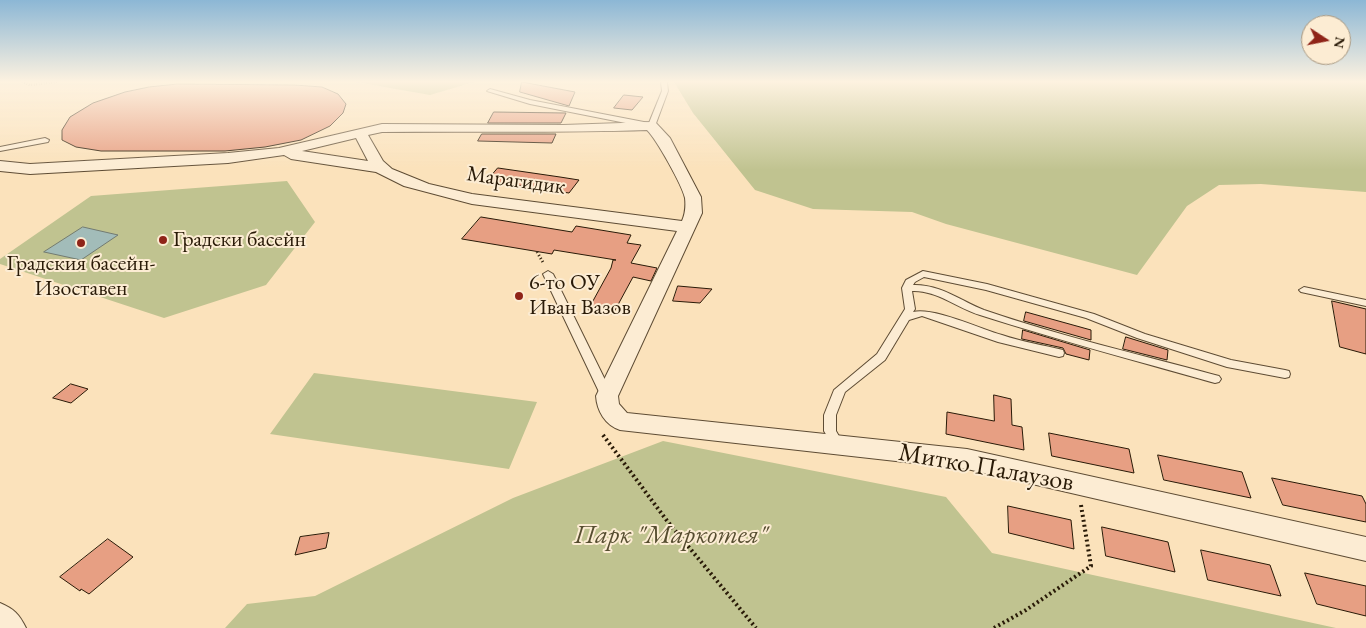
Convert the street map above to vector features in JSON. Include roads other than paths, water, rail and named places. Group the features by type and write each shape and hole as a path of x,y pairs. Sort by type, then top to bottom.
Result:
{"street":[{"path":"0,166 23,169 56,168 228,158 279,152 382,128 563,129 650,126 662,138 693,197 694,213 607,402"},
{"name":"Марагидик","path":"360,134 381,168 405,181 472,199 688,227"},
{"path":"279,152 381,168"},
{"name":"Митко Палаузов","path":"607,402 620,421 967,459 1366,549"},
{"path":"0,622 6,628"}],"lane":[{"path":"584,111 619,117 650,126 656,111"},
{"path":"0,149 45,140"},
{"path":"548,274 607,402"},
{"path":"838,445 830,430 830,415 840,390 880,357 910,309 907,288 911,280 923,274 987,287 1090,316 1141,336 1231,364 1285,374"},
{"path":"907,288 921,286 979,311 1215,379"},
{"path":"1304,290 1366,303"},
{"path":"906,317 922,314 934,316 1002,339 1060,353"}],"water":[{"name":"Градския басейн- Изоставен","path":"83,227 118,235 81,260 44,252"}],"place":[{"name":"Градски басейн","path":"163,240"},
{"name":"Градския басейн- Изоставен","path":"81,243"},
{"name":"6-то ОУ Иван Вазов","path":"519,296"}],"park label":[{"name":"Парк \"Маркотея\"","path":"671,536"}]}
